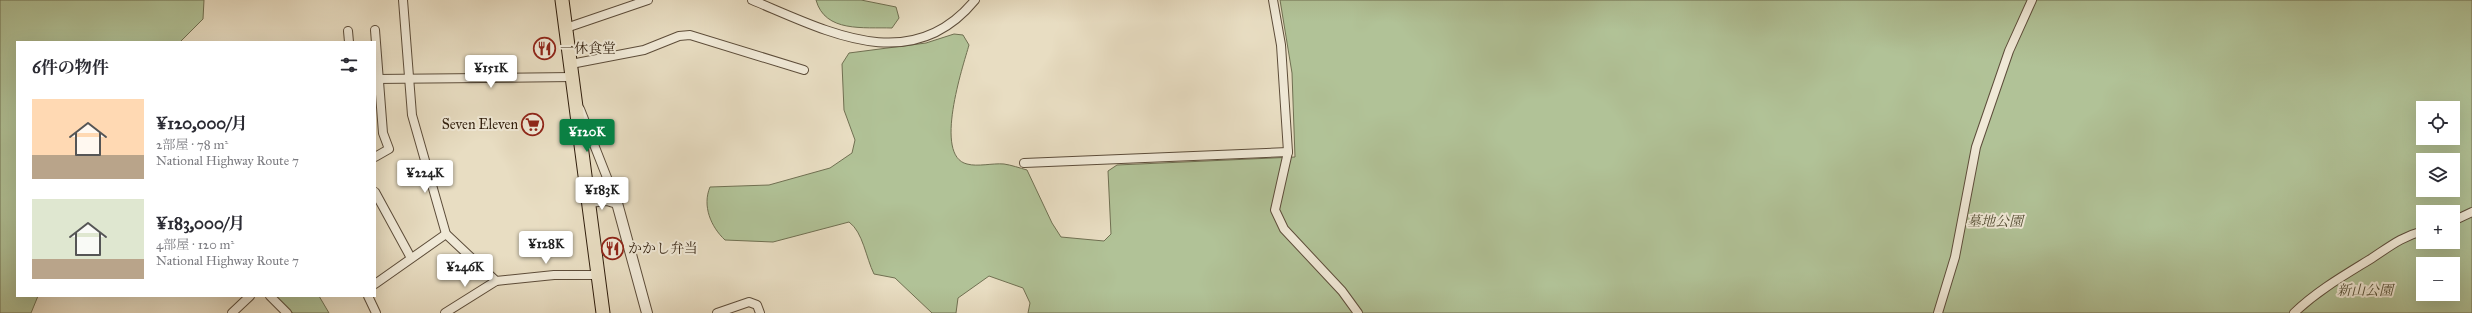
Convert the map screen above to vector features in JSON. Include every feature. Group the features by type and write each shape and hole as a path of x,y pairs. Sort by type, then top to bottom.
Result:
{"highway":[{"path":"562,0 603,313"}],"street":[{"path":"403,0 412,116 446,234 496,281"},
{"path":"566,28 648,0"},
{"path":"752,0 846,38 885,43 905,42 942,30 960,18 975,0"},
{"path":"1273,0 1281,45 1288,152 1275,210 1284,229 1342,291 1358,313"},
{"path":"1938,313 1955,257 1976,147 2009,51 2032,0"},
{"path":"375,30 375,41"},
{"path":"348,31 349,41"},
{"path":"571,64 644,50 679,36 690,35 804,70"},
{"path":"376,54 383,133 389,149 376,156"},
{"path":"377,79 573,77"},
{"path":"575,96 617,203 647,313"},
{"path":"1024,163 1288,152"},
{"path":"376,194 410,258"},
{"path":"588,202 607,200 617,203"},
{"path":"2460,218 2472,212"},
{"path":"376,283 446,234"},
{"path":"2294,313 2312,296 2392,243 2416,234"},
{"path":"445,313 496,281 554,275 598,274"},
{"path":"232,313 249,297"},
{"path":"271,297 287,313"},
{"path":"368,297 376,313"},
{"path":"717,313 749,302 757,305 760,313"}],"green space":[{"path":"0,0 204,0 203,19 181,41 16,41 16,297 38,297 31,313 0,313"},
{"path":"816,0 861,0 896,7 899,18 892,28 847,26 828,18 821,11"},
{"path":"1280,0 2472,0 2472,313 1028,313 1030,303 1023,288 989,276 958,298 956,313 932,313 895,278 874,274 858,232 849,222 773,242 725,240 712,223 709,216 707,201 710,187 769,185 830,168 852,153 855,140 844,110 842,64 849,53 926,43 954,34 963,35 969,45 961,71 953,109 951,128 952,145 957,157 971,165 1004,164 1027,170 1052,223 1061,237 1104,241 1111,234 1108,171 1117,165 1295,157 1292,73"},
{"path":"276,297 320,297 329,313 293,313"}],"place":[{"name":"一休食堂","path":"544,48"},
{"name":"Seven Eleven","path":"533,124"},
{"name":"かかし弁当","path":"613,248"}],"park label":[{"name":"墓地公園","path":"1995,221"},
{"name":"新山公園","path":"2365,290"}]}
